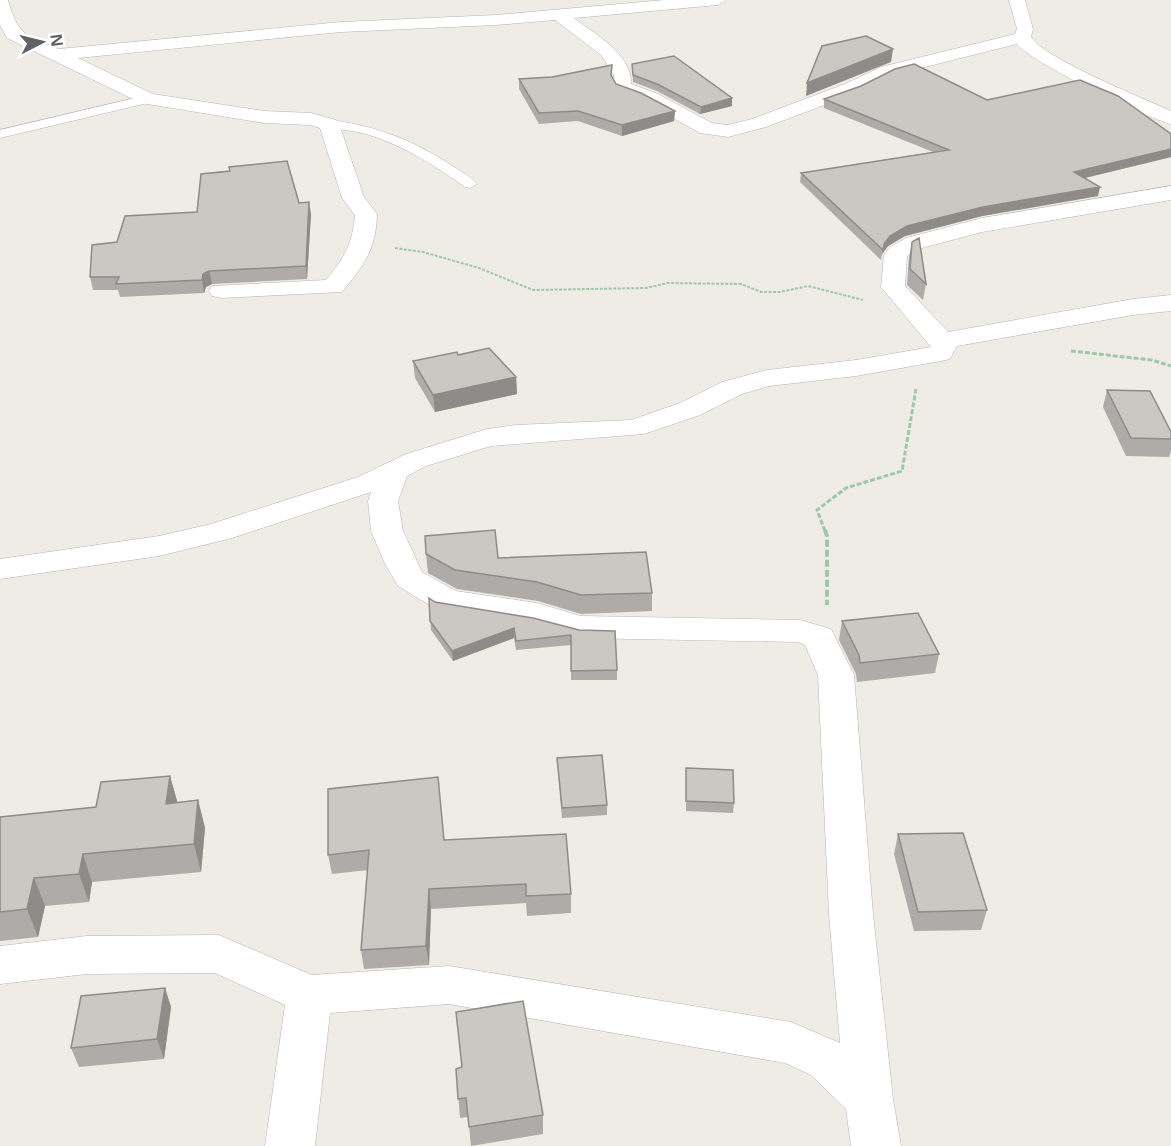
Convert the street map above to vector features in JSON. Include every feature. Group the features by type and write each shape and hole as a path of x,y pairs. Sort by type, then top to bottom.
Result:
{"street":[{"path":"0,0 5,19 13,34 148,99 264,117 311,119 328,124 353,198 366,214 365,239 355,261 333,287 222,291"},
{"path":"57,55 342,27 559,15 718,0"},
{"path":"1017,0 1024,29 1022,37 1025,43 1057,64 1171,118"},
{"path":"559,15 608,52 623,75 624,88 649,97 707,129 728,131 759,123 852,88 887,71 1022,37"},
{"path":"0,569 159,546 221,531 286,508 369,483 416,460 487,438 516,434 634,428 690,409 732,387 767,378 893,363 941,353 945,348 942,341 915,314 893,287 894,262 897,252 906,246 962,229 1171,193"},
{"path":"942,341 1133,307 1171,303"},
{"path":"393,472 383,501 387,531 401,564 410,579 448,600 537,614 580,627 800,631 819,638 836,675 851,914 869,1100 876,1146"},
{"path":"0,965 87,955 219,954 309,995 449,985 792,1043 828,1060 869,1100"},
{"path":"290,1146 309,995"}],"lane":[{"path":"0,134 148,99"},
{"path":"328,124 369,129 432,158 470,184"}],"path":[{"path":"365,239 372,245 423,252 479,268 533,290 646,288 668,283 741,284 761,292 771,292 808,286 915,314"},
{"path":"819,638 827,625 827,537 817,510 846,488 902,471 917,386 893,363"}],"building":[{"path":"866,36 893,49 807,83 822,46"},
{"path":"674,56 732,98 701,107 657,84 633,75 632,64"},
{"path":"914,64 987,100 1080,80 1118,96 1171,134 1171,149 1074,172 1100,187 983,207 907,226 890,236 883,250 801,173 949,150 824,99 861,86 895,69"},
{"path":"612,65 611,75 616,84 641,93 675,111 622,125 578,111 539,113 519,79 552,77"},
{"path":"287,161 299,203 309,202 306,266 209,271 203,274 202,280 116,284 119,277 90,277 92,245 117,242 125,216 197,212 201,174 230,171 229,167"},
{"path":"919,238 926,284 910,269 912,242"},
{"path":"489,348 516,377 433,395 413,361 457,352 458,355"},
{"path":"1107,390 1150,391 1171,432 1171,439 1131,438"},
{"path":"495,530 498,558 646,552 652,593 581,595 537,582 455,570 426,554 425,536"},
{"path":"429,598 435,602 533,618 579,630 615,631 617,670 571,671 571,635 516,641 514,628 452,651 430,621"},
{"path":"918,613 939,654 860,663 859,655 842,621"},
{"path":"602,755 607,805 562,808 557,758"},
{"path":"686,768 733,770 734,803 686,801"},
{"path":"170,776 166,804 198,800 194,844 83,854 79,874 34,878 27,909 0,912 0,817 96,807 101,782"},
{"path":"438,777 444,840 566,834 571,894 526,896 526,884 429,889 426,946 361,950 369,850 328,855 328,789"},
{"path":"963,833 987,910 918,912 898,834"},
{"path":"165,988 157,1039 71,1048 81,996"},
{"path":"523,1001 543,1115 469,1127 466,1098 458,1099 456,1069 462,1067 456,1012"}]}
